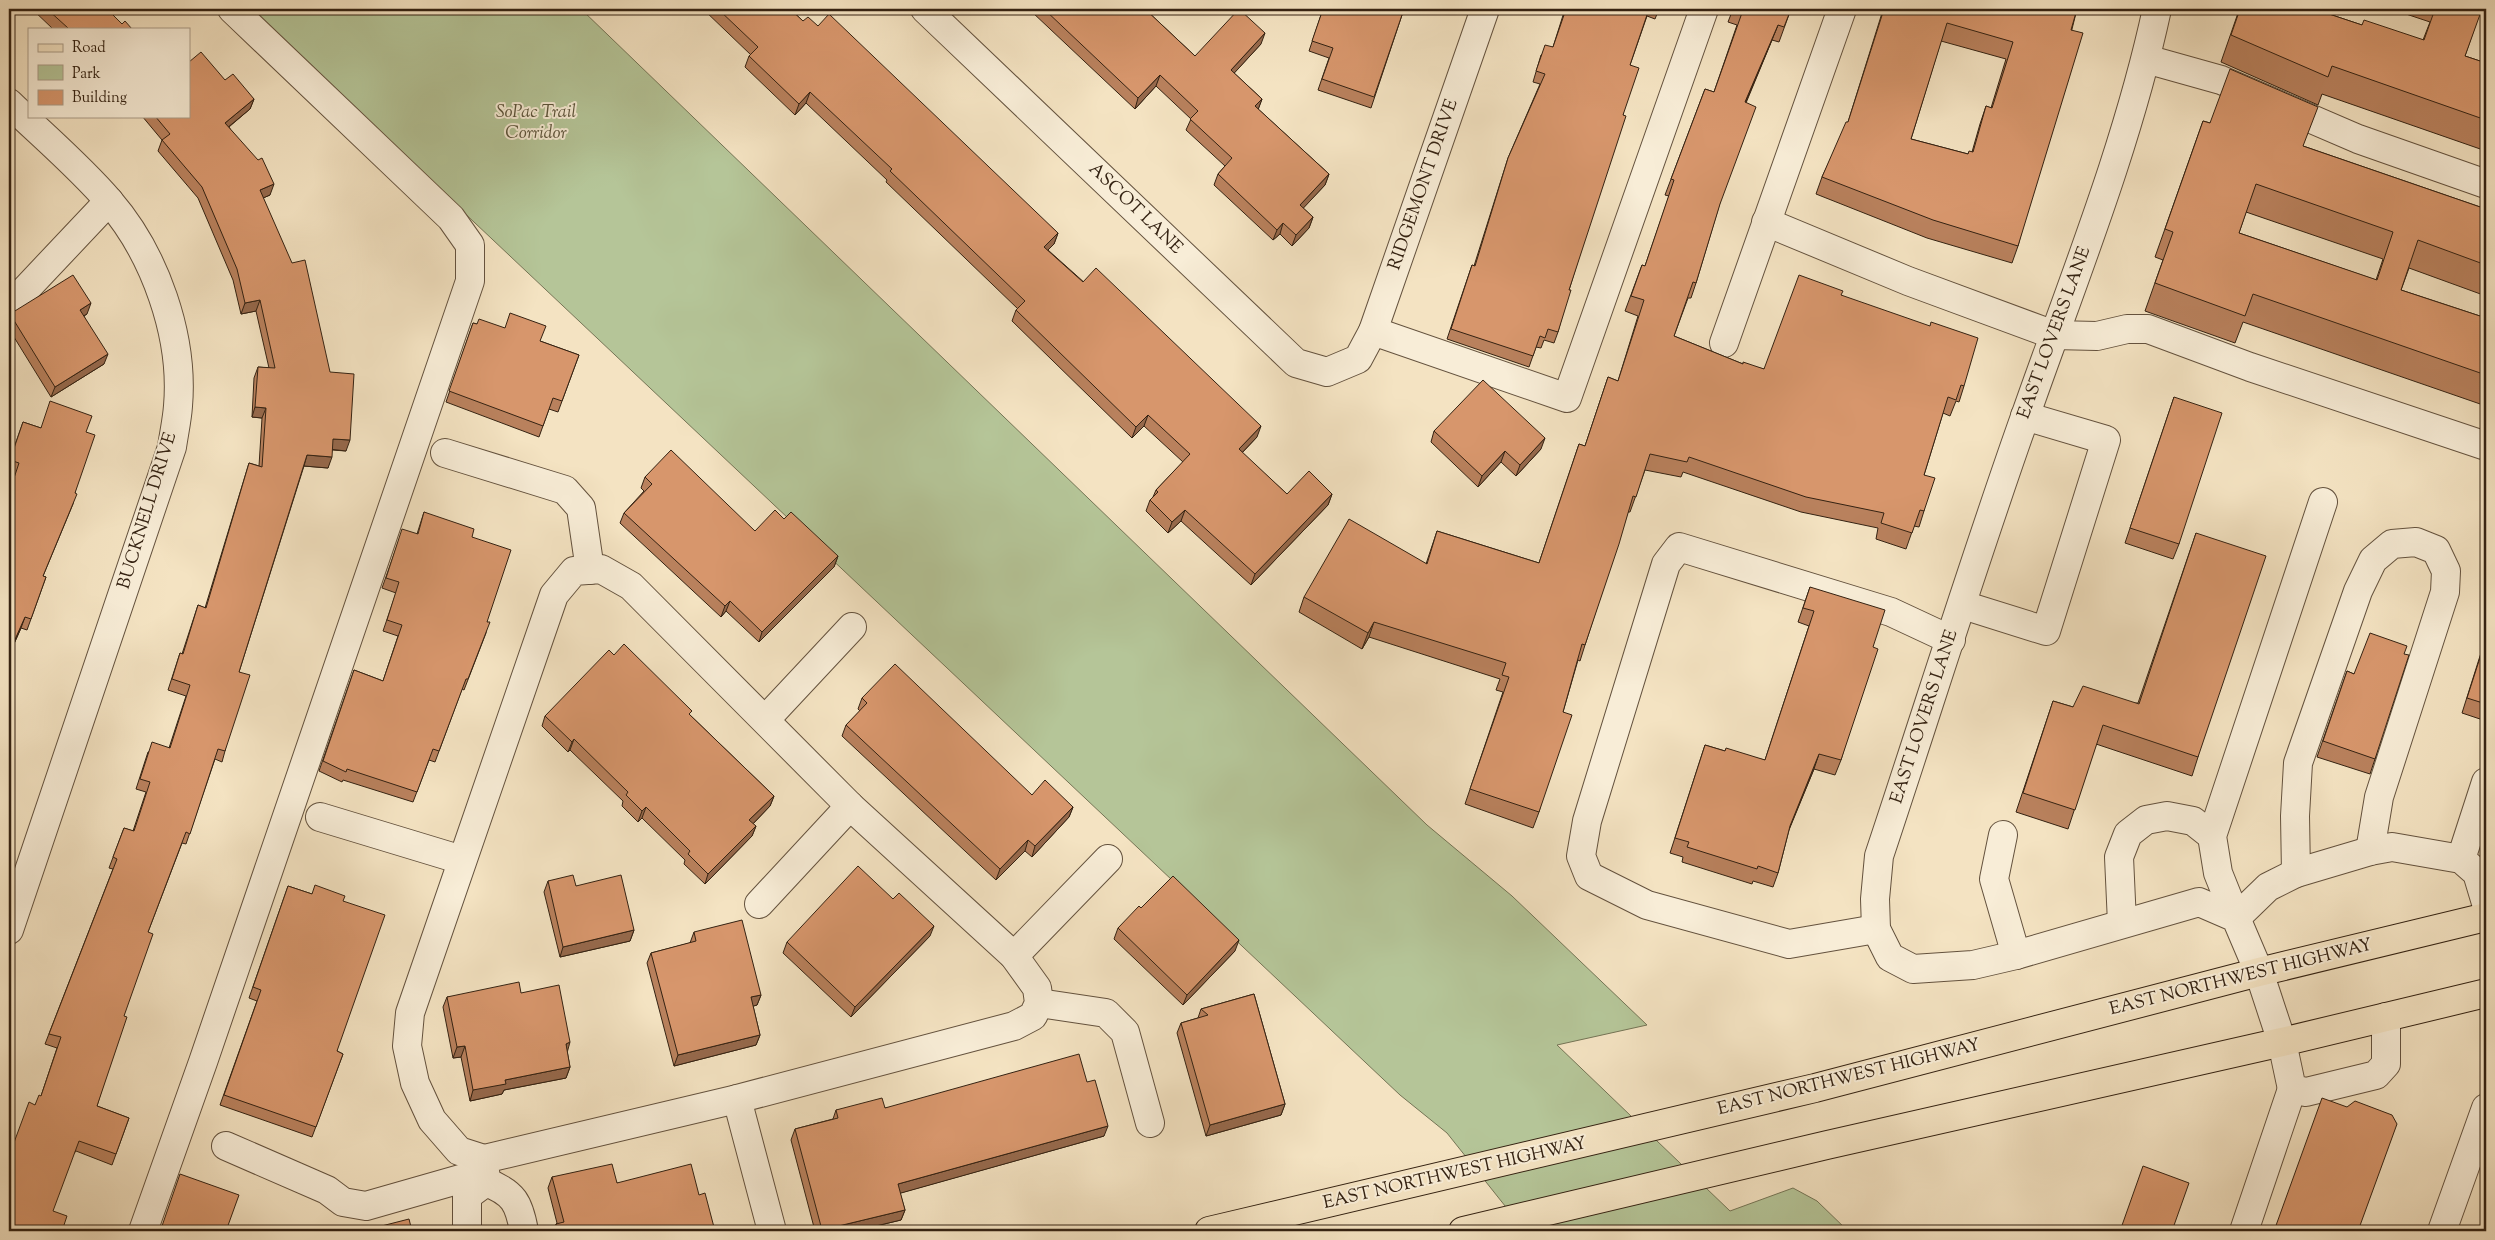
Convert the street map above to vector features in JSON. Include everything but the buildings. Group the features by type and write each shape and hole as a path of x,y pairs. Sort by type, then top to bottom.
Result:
{"main road":[{"name":"EAST NORTHWEST HIGHWAY","path":"1209,1231 1435,1180 1815,1088 2259,972 2486,917"},
{"path":"1463,1231 1826,1145 2282,1042 2486,993"}],"street":[{"path":"143,1231 203,1062 470,282 470,246 451,218 232,9"},
{"name":"ASCOT LANE","path":"925,9 1296,363 1327,372 1358,359"},
{"name":"RIDGEMONT DRIVE","path":"1358,359 1373,331 1484,9"},
{"path":"1373,331 1567,398 1704,9"},
{"path":"1724,343 1842,9"},
{"name":"EAST LOVERS LANE","path":"2157,9 2146,59 2122,143 2025,416 1879,856 1875,899 1876,929 1890,957 1913,969 1973,965 2016,955 2199,902 2236,918"},
{"path":"2146,59 2222,80 2358,138 2486,184"},
{"name":"BUCKNELL DRIVE","path":"9,103 109,201 131,230 154,273 169,320 176,358 178,404 172,447 16,885 9,930"},
{"path":"9,307 109,201"},
{"path":"1766,222 1908,280 2054,335 2097,336 2127,329 2148,330 2250,368 2486,446"},
{"path":"1962,605 2046,631 2106,440 2025,416"},
{"path":"445,453 565,490 582,508 590,570"},
{"path":"2244,1231 2292,1089 2282,1042 2259,972 2218,873 2212,836 2323,502"},
{"path":"2296,873 2295,816 2298,763 2358,591 2373,560 2392,544 2416,542 2436,550 2446,571 2445,592 2379,797 2370,851"},
{"path":"1876,929 1789,944 1647,905 1589,876 1581,856 1587,821 1666,564 1679,547 1891,612 1951,640"},
{"path":"226,1146 327,1190 343,1202 366,1206 485,1171 737,1099 1014,1026 1034,1016 1039,1002 1038,988 1014,956 850,806 766,719 631,586 601,569 574,571 554,595 410,1013 406,1046 415,1084 432,1120 458,1151 485,1171 519,1206 524,1231"},
{"path":"766,719 852,627"},
{"path":"2461,858 2486,782"},
{"path":"759,904 850,806"},
{"path":"2122,923 2119,857 2128,834 2146,820 2167,816 2193,821 2212,836"},
{"path":"320,817 462,860"},
{"path":"2003,835 1994,879 2016,955"},
{"path":"2236,918 2268,887 2296,873 2370,851 2392,847 2461,858 2477,873 2486,903"},
{"path":"1014,956 1108,859"},
{"path":"1039,1002 1106,1013 1125,1032 1150,1122"},
{"path":"2292,1089 2306,1092 2376,1075 2386,1064 2386,1017"},
{"path":"737,1099 772,1231"},
{"path":"2442,1231 2485,1114"},
{"path":"467,1231 467,1196 485,1171"}],"green space":[{"name":"SoPac Trail Corridor","path":"248,9 581,9 1427,825 1512,896 1647,1025 1557,1045 1730,1211 1793,1188 1817,1201 1848,1231 1525,1231 1447,1133 1400,1095"}]}
